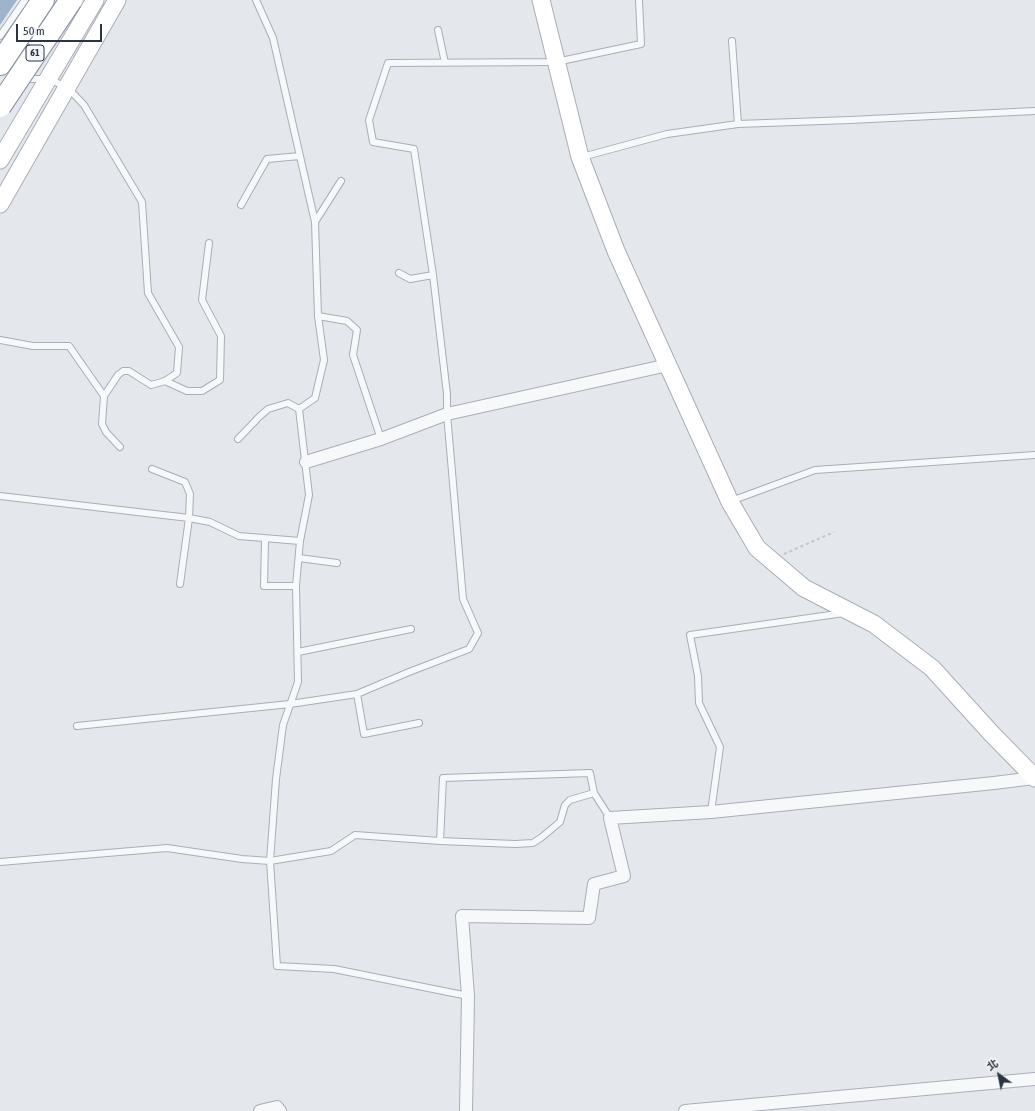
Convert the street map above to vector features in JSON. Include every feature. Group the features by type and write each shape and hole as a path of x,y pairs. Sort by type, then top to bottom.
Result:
{"highway":[{"name":"61","path":"0,64 43,0"},
{"name":"61","path":"0,106 71,0"}],"street":[{"path":"0,160 95,0"},
{"path":"0,204 117,0"},
{"path":"541,0 580,157 616,251 730,502 756,548 804,588 874,624 932,668 991,733 1035,778"},
{"path":"306,462 381,439 447,414 668,365"},
{"path":"466,1111 468,996 462,916 588,918 594,884 624,876 610,818 711,812 1035,778"},
{"path":"685,1111 1035,1079"},
{"path":"260,1111 277,1107 280,1111"}],"lane":[{"path":"0,36 25,0"},
{"path":"256,0 273,38 315,222 318,316 324,360 315,398 299,409"},
{"path":"77,726 290,704 357,694 469,649 478,633 463,599 447,414 447,394 433,275 414,150 373,142 370,120 388,63 556,62 641,44 639,0"},
{"path":"438,30 445,63"},
{"path":"732,41 738,124"},
{"path":"0,93 23,79 48,79 67,87 84,105 142,202 148,293 179,347 177,373 166,381 151,385 129,371 123,371 118,375 104,396 102,424 106,432 120,447"},
{"path":"580,157 667,134 738,124 1035,111"},
{"path":"241,205 267,159 300,156"},
{"path":"315,222 341,181"},
{"path":"166,381 187,391 202,391 220,380 221,336 202,300 209,243"},
{"path":"399,273 410,279 433,275"},
{"path":"318,316 347,321 357,330 353,355 381,439"},
{"path":"0,340 33,346 69,346 104,396"},
{"path":"238,439 259,416 268,409 288,403 299,409"},
{"path":"299,409 309,495 300,541 296,586 298,682 283,725 276,779 270,861 277,966 334,969 468,996"},
{"path":"730,502 815,470 1035,455"},
{"path":"152,469 185,482 190,494 189,518 180,584"},
{"path":"0,496 189,518 210,522 239,536 300,541"},
{"path":"265,538 264,586 296,586"},
{"path":"299,558 337,563"},
{"path":"711,812 720,747 699,704 698,676 690,635 850,612"},
{"path":"298,652 411,629"},
{"path":"357,694 364,734 420,723"},
{"path":"440,841 443,778 590,773 594,793 610,818"},
{"path":"0,862 167,848 270,861 331,851 355,835 440,841 515,844 533,843 560,822 565,805 570,800 594,793"}],"path":[{"path":"770,559 790,552 834,532"}],"water":[{"path":"0,0 17,0 0,25"}]}
